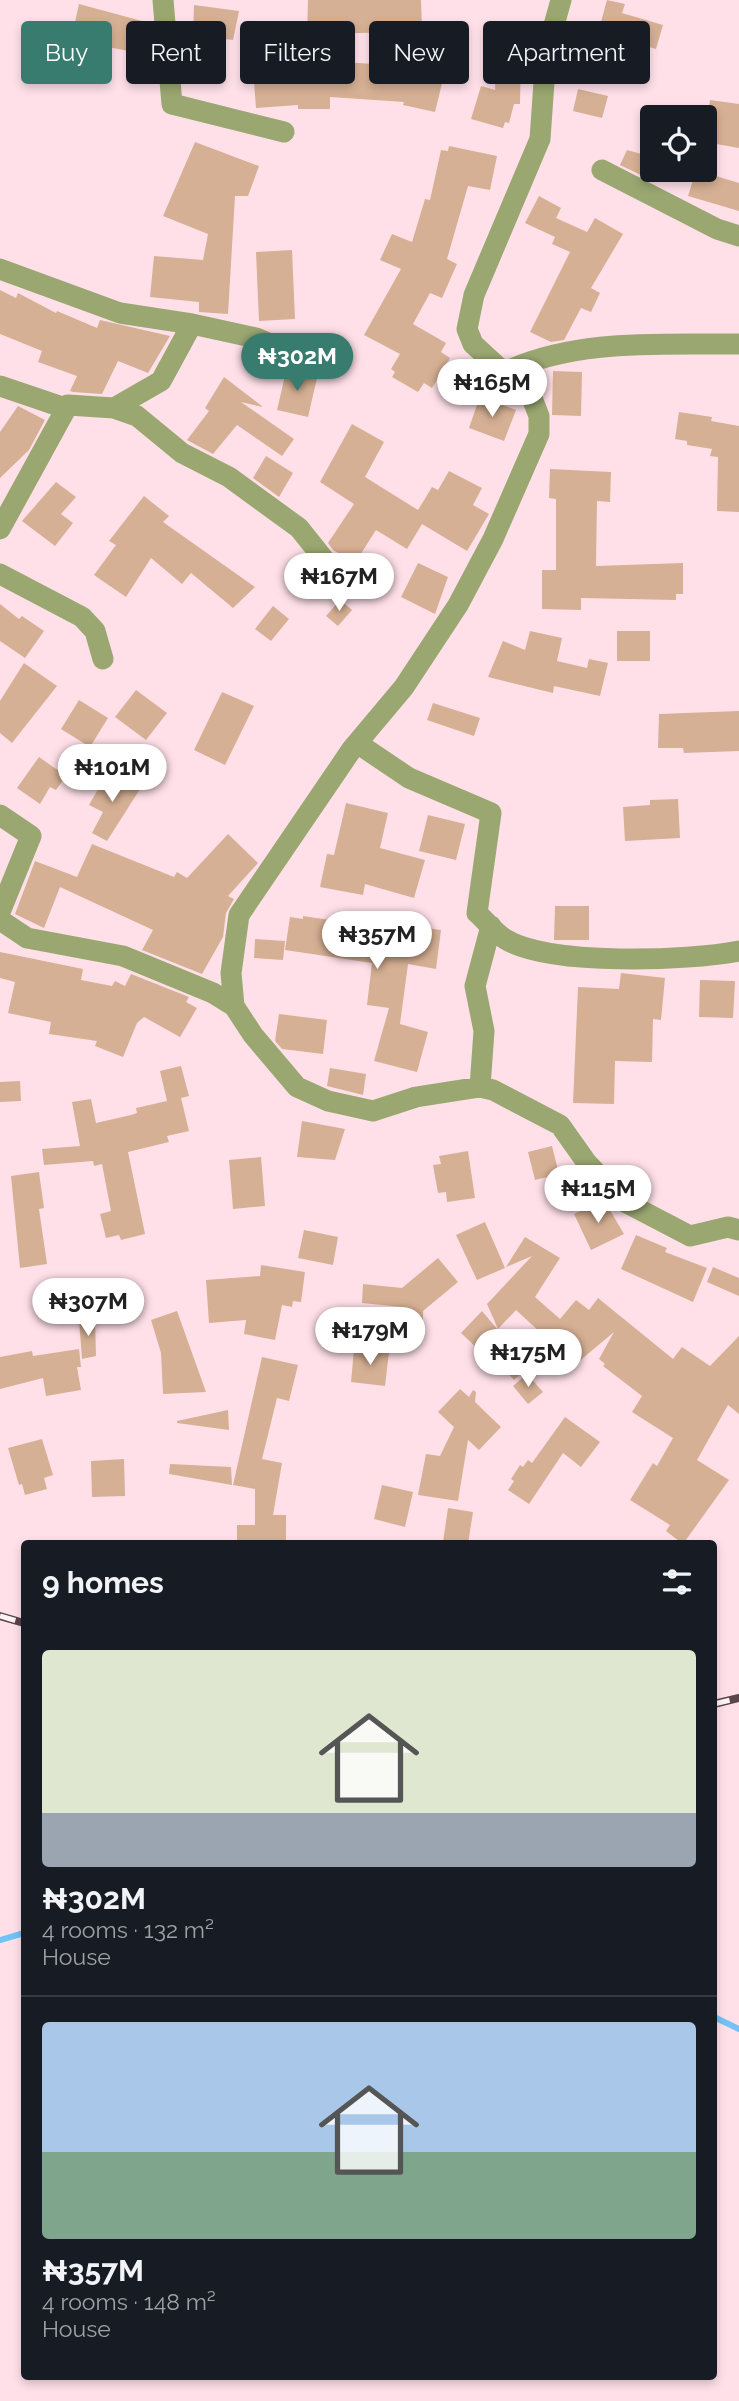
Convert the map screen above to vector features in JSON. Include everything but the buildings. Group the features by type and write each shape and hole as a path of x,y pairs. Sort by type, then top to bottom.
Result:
{"street":[{"path":"163,0 172,104 284,132"},
{"path":"234,1006 231,974 239,915 357,743 404,687 458,605 494,539 539,434 539,416 532,398 473,344 467,329 469,312 521,177 540,139 547,54 561,0"},
{"path":"602,170 717,229 739,236"},
{"path":"0,270 120,313 192,324 256,338 318,365"},
{"path":"114,408 161,381 192,324"},
{"path":"505,372 534,358 597,348 739,344"},
{"path":"0,386 65,408"},
{"path":"0,529 65,408 72,403 114,408 137,416 182,453 229,477 289,520 299,528 323,558"},
{"path":"0,574 82,617 95,631 103,659"},
{"path":"357,743 409,778 491,813 477,913 504,939 530,949 594,958 701,958 739,951"},
{"path":"0,815 31,836 0,912"},
{"path":"0,920 27,939 123,956 213,993 234,1006 253,1035 297,1087 328,1101 373,1111 416,1097 480,1087 493,1090 560,1125 587,1163 623,1200 676,1232 690,1237 728,1227 739,1230"},
{"path":"480,1087 484,1031 475,986 491,926"},
{"path":"213,993 231,974"}],"waterway":[{"path":"0,1940 21,1934"},
{"path":"717,2018 739,2029"}],"railway":[{"path":"0,1616 21,1622"},
{"path":"717,1703 739,1698"}]}
